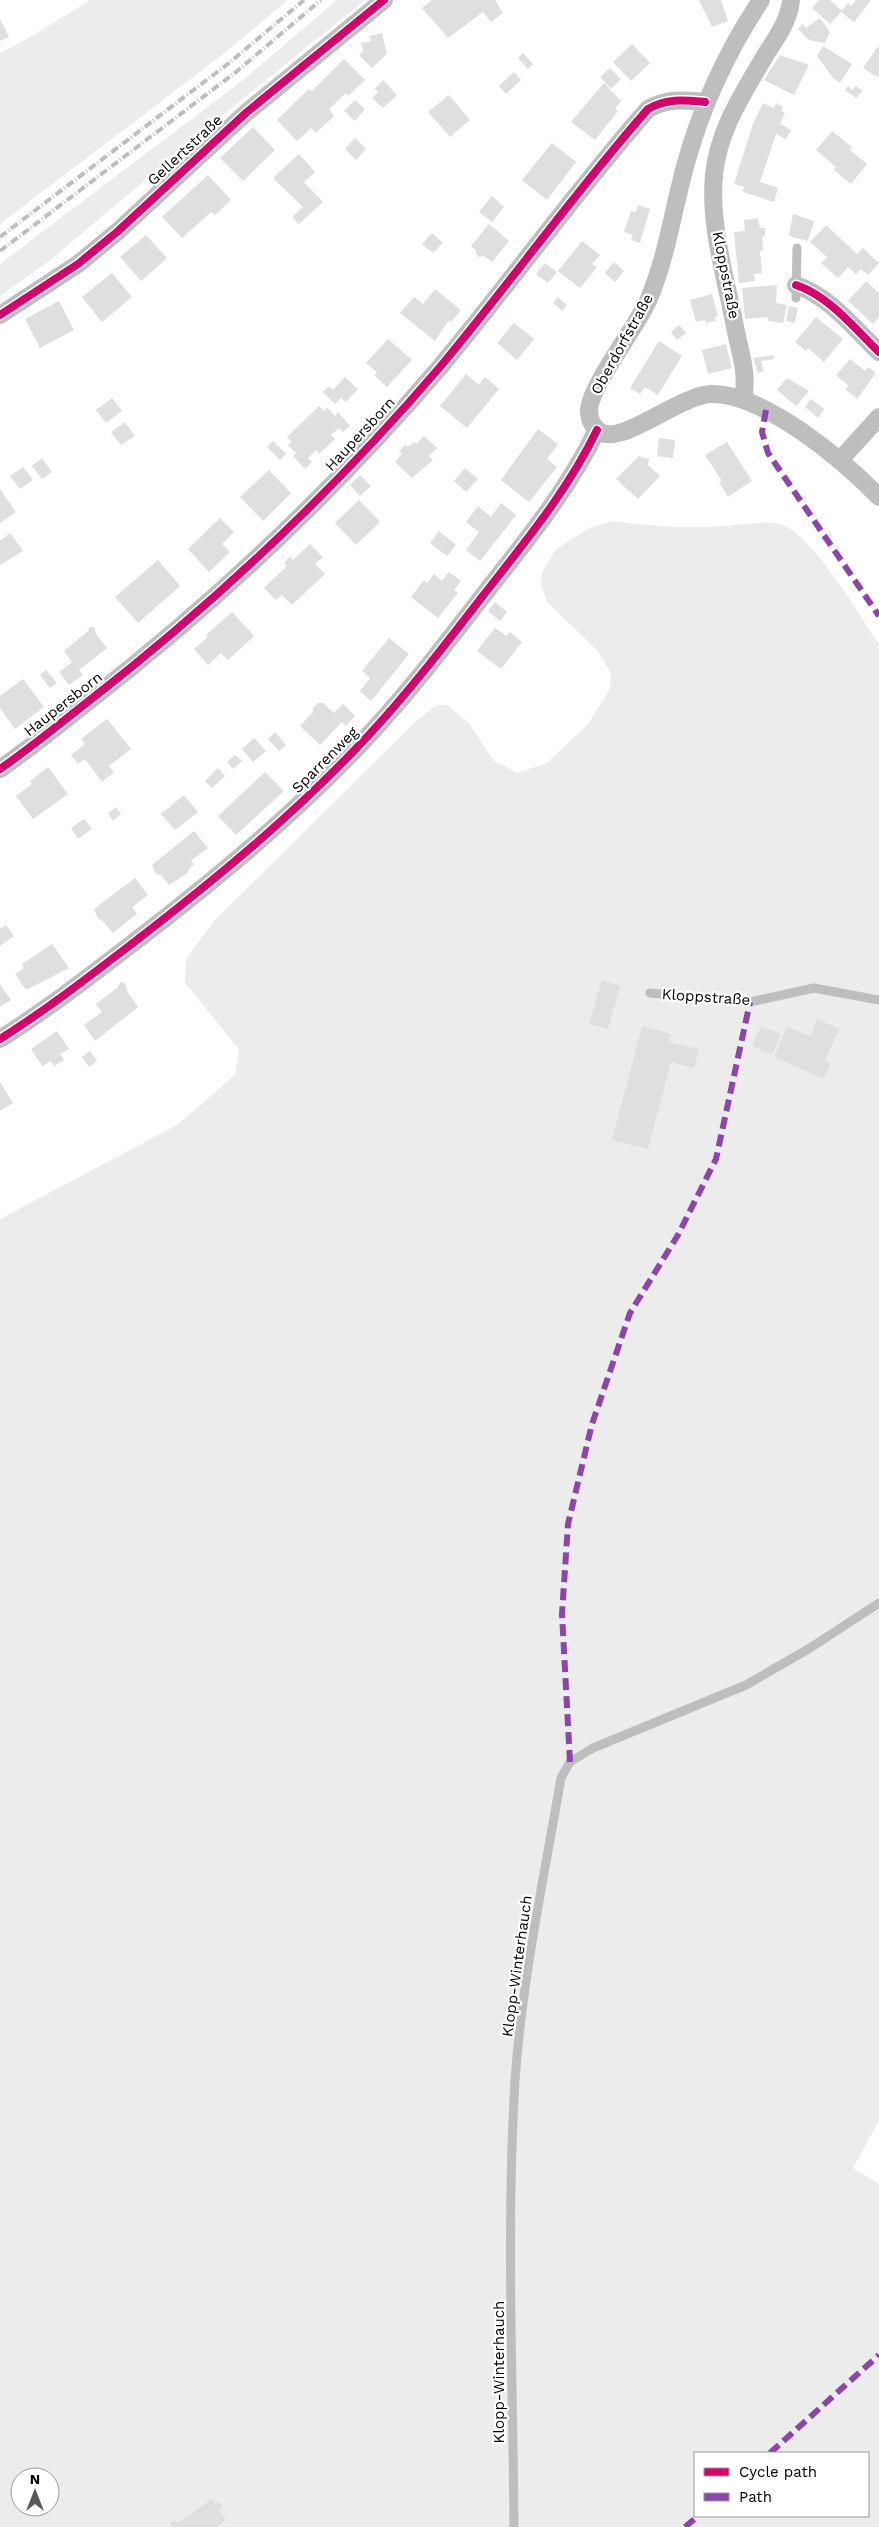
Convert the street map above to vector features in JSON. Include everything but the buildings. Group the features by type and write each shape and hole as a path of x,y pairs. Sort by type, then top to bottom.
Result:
{"street":[{"name":"Gellertstraße","path":"0,315 78,264 117,232 247,112 384,0"},
{"name":"Oberdorfstraße","path":"597,430 590,421 589,410 592,396 634,329 655,284 686,165 705,102 761,0"},
{"name":"Kloppstraße","path":"743,399 744,374 713,205 714,175 719,146 729,118 787,19 791,0"},
{"name":"Haupersborn","path":"0,769 126,672 205,605 294,524 368,447 439,367 648,109 661,101 705,102"},
{"path":"796,291 807,288 830,305 879,352"},
{"path":"597,430 612,436 627,431 686,398 700,394 727,395 743,399 803,433 840,460 879,497"},
{"path":"840,460 879,417"},
{"name":"Sparrenweg","path":"0,1039 94,973 200,891 273,830 319,786 368,736 414,684 538,525 582,461 597,430"}],"lane":[{"path":"796,248 796,291"},
{"name":"Kloppstraße","path":"650,993 750,1002 814,988 879,1000"},
{"name":"Klopp-Winterhauch","path":"514,2527 512,2221 515,2080 525,1994 561,1778 570,1762 593,1748 746,1685 810,1648 879,1602"}],"shaded area":[{"path":"90,0 288,0 222,55 0,224 0,53 32,36"},
{"path":"337,0 365,0 208,127 48,262 0,296 0,264 243,80"},
{"path":"612,521 684,527 780,524 793,531 806,542 820,558 879,644 879,2121 853,2168 879,2184 879,2527 0,2527 0,1219 177,1125 235,1075 239,1049 185,983 186,959 214,921 417,720 437,705 447,705 469,723 494,761 517,773 547,763 588,724 610,689 611,673 597,650 548,603 541,586 542,573 555,550 589,528"}],"railway":[{"path":"0,237 229,63 304,0"},
{"path":"0,251 236,72 321,0"}],"marked path":[{"path":"766,410 762,432 768,453 879,616"},
{"path":"570,1762 562,1614 568,1524 592,1424 630,1313 678,1235 716,1159 750,1002"},
{"path":"771,2452 879,2355"},
{"path":"685,2527 697,2517"}],"cycle path":[{"path":"0,315 78,264 117,232 247,112 384,0"},
{"path":"0,769 85,704 180,627 315,502 400,413 440,367 595,172 648,109 669,101 705,102"},
{"path":"796,285 808,290 830,305 879,352"},
{"path":"0,1039 68,992 194,895 254,845 340,765 412,686 529,537 559,496 597,430"}]}
